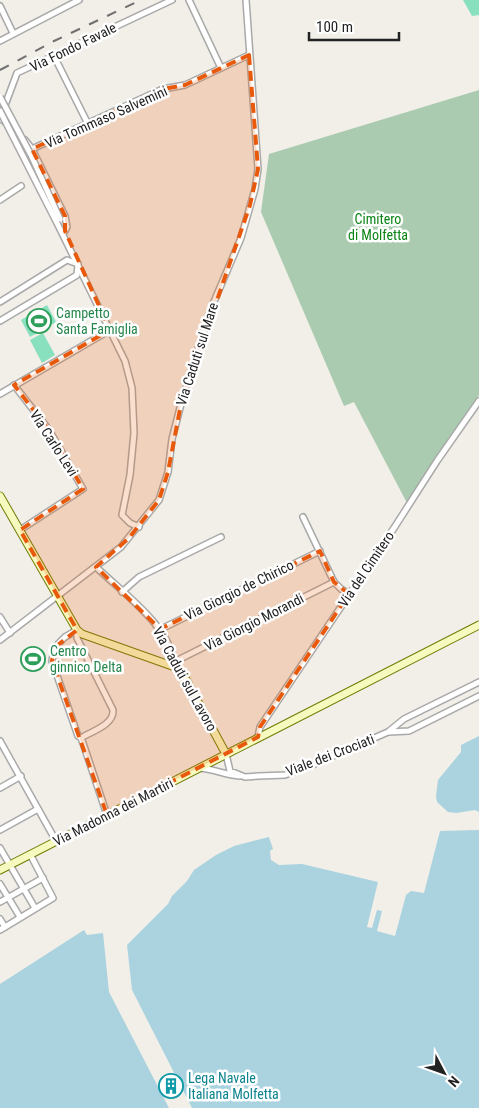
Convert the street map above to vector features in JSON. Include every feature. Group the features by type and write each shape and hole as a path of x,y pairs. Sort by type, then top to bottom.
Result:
{"main road":[{"path":"0,496 77,630 82,634 175,664"},
{"name":"Via Madonna dei Martiri","path":"0,870 479,625"},
{"name":"Via Caduti sul Lavoro","path":"175,664 184,676 226,754"}],"street":[{"path":"0,41 78,0"},
{"name":"Via Fondo Favale","path":"0,118 17,73 172,0"},
{"path":"189,0 221,68"},
{"name":"Via Caduti sul Mare","path":"0,640 120,547 139,527 159,500 166,484 172,439 180,404 219,288 236,252 255,189 258,169 246,0"},
{"path":"0,6 13,33"},
{"name":"Via Tommaso Salvemini","path":"0,118 18,132 32,149 163,89 185,85 249,55"},
{"path":"54,56 88,124"},
{"path":"0,97 30,155 78,265 125,361 132,388 134,433 130,475 122,515 130,523 139,527"},
{"path":"0,111 65,232 78,265 77,276 0,321"},
{"path":"32,149 65,216 67,228 65,232"},
{"path":"0,200 21,186"},
{"path":"0,302 67,260 78,265"},
{"path":"0,394 110,330"},
{"name":"Via Carlo Levi","path":"14,385 49,430 83,489 20,530"},
{"name":"Via del Cimitero","path":"258,738 260,727 479,401"},
{"path":"303,517 334,582 340,589 349,594"},
{"path":"122,592 139,577 221,537"},
{"name":"Via Giorgio de Chirico","path":"159,630 320,551"},
{"name":"Via Caduti sul Lavoro","path":"96,567 141,609 159,630 167,642 175,664"},
{"name":"Via Giorgio Morandi","path":"175,664 334,582"},
{"path":"0,617 10,633"},
{"path":"77,630 77,638 114,710 114,717 110,722 81,738"},
{"path":"77,630 65,637 54,648 52,661 107,815"},
{"name":"Viale dei Crociati","path":"199,768 210,769 229,776 285,775 388,732 404,720 479,682"},
{"name":"Viale dei Crociati","path":"388,732 409,731 479,696"},
{"path":"0,741 56,841"},
{"path":"226,754 230,770 245,777"},
{"path":"216,759 219,768 229,776"},
{"path":"0,788 21,776"},
{"path":"0,830 38,810"},
{"path":"0,848 35,908"},
{"path":"0,919 2,928 53,898 30,854"},
{"path":"0,902 43,878"},
{"path":"0,884 20,917"}],"highlighted area":[{"path":"249,55 258,169 250,205 181,404 168,472 159,500 129,538 96,567 160,629 320,551 334,582 349,594 260,727 258,737 107,815 52,661 54,648 77,630 20,530 83,489 49,430 14,385 110,330 65,231 65,216 32,149 163,89 185,85"}],"green space":[{"path":"463,0 479,0 479,15 472,16"},
{"name":"Cimitero di Molfetta","path":"479,90 479,395 407,503 354,402 344,406 261,212 269,154"},
{"name":"Campetto Santa Famiglia","path":"47,305 56,322 30,337 21,320"},
{"name":"Campetto Santa Famiglia","path":"43,333 55,355 42,363 30,340"}],"water":[{"path":"479,736 479,812 475,810 456,813 448,812 437,802 438,780 461,752 461,745"},
{"path":"479,830 479,1108 192,1108 132,990 127,945 168,904 172,896 187,881 194,870 216,855 234,846 269,837 273,849 270,851 271,860 279,865 302,864 378,882 367,927 372,928 377,910 382,911 377,931 395,936 406,895 411,891 424,893 440,831"},
{"path":"84,930 87,935 103,933 109,992 169,1108 0,1108 0,984"}],"railway":[{"path":"0,70 54,41 141,0"}],"place":[{"name":"Campetto Santa Famiglia","path":"39,321"},
{"name":"Centro ginnico Delta","path":"33,659"},
{"name":"Lega Navale Italiana Molfetta","path":"171,1086"}]}
